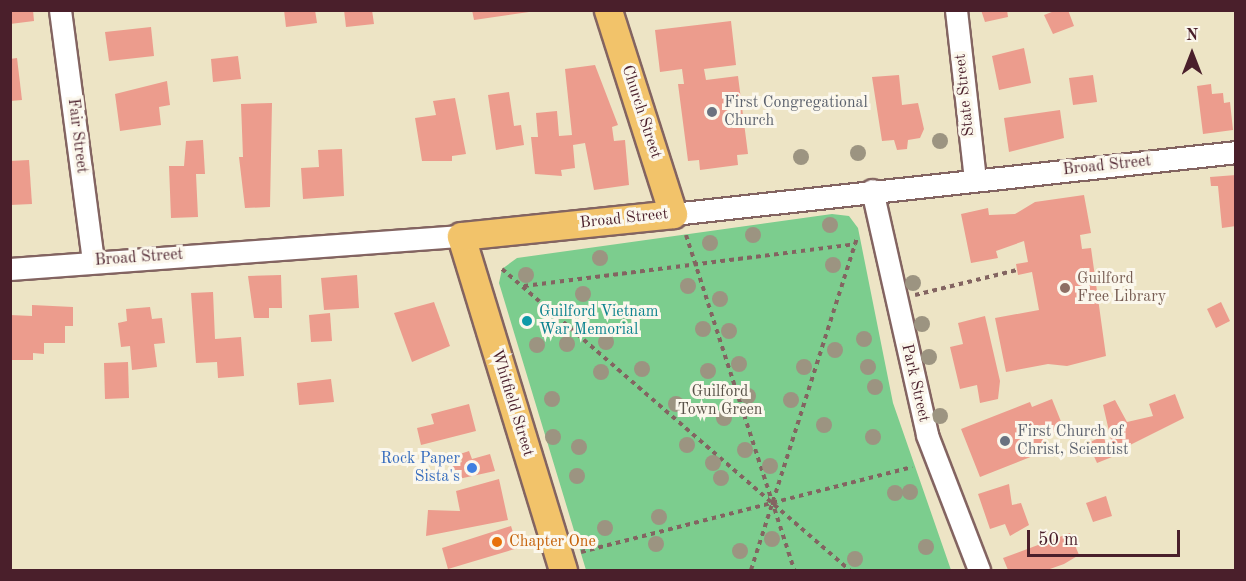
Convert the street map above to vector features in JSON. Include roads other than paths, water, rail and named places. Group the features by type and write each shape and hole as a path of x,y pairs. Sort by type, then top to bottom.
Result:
{"main road":[{"name":"Church Street","path":"608,10 680,224"},
{"name":"Broad Street","path":"461,236 680,224"},
{"name":"Whitfield Street","path":"461,236 572,561"}],"street":[{"name":"Fair Street","path":"60,10 93,261"},
{"name":"State Street","path":"956,10 975,180"},
{"name":"Broad Street","path":"680,224 872,190 1236,152"},
{"name":"Park Street","path":"872,190 927,435 979,570"},
{"name":"Broad Street","path":"10,269 93,261 461,236"}],"place":[{"name":"First Congregational Church","path":"712,112"},
{"name":"Guilford Free Library","path":"1065,288"},
{"name":"Guilford Vietnam War Memorial","path":"527,321"},
{"name":"First Church of Christ, Scientist","path":"1005,441"},
{"name":"Rock Paper Sista's","path":"472,468"},
{"name":"Chapter One","path":"497,542"}],"park label":[{"name":"Guilford Town Green","path":"720,401"}]}
